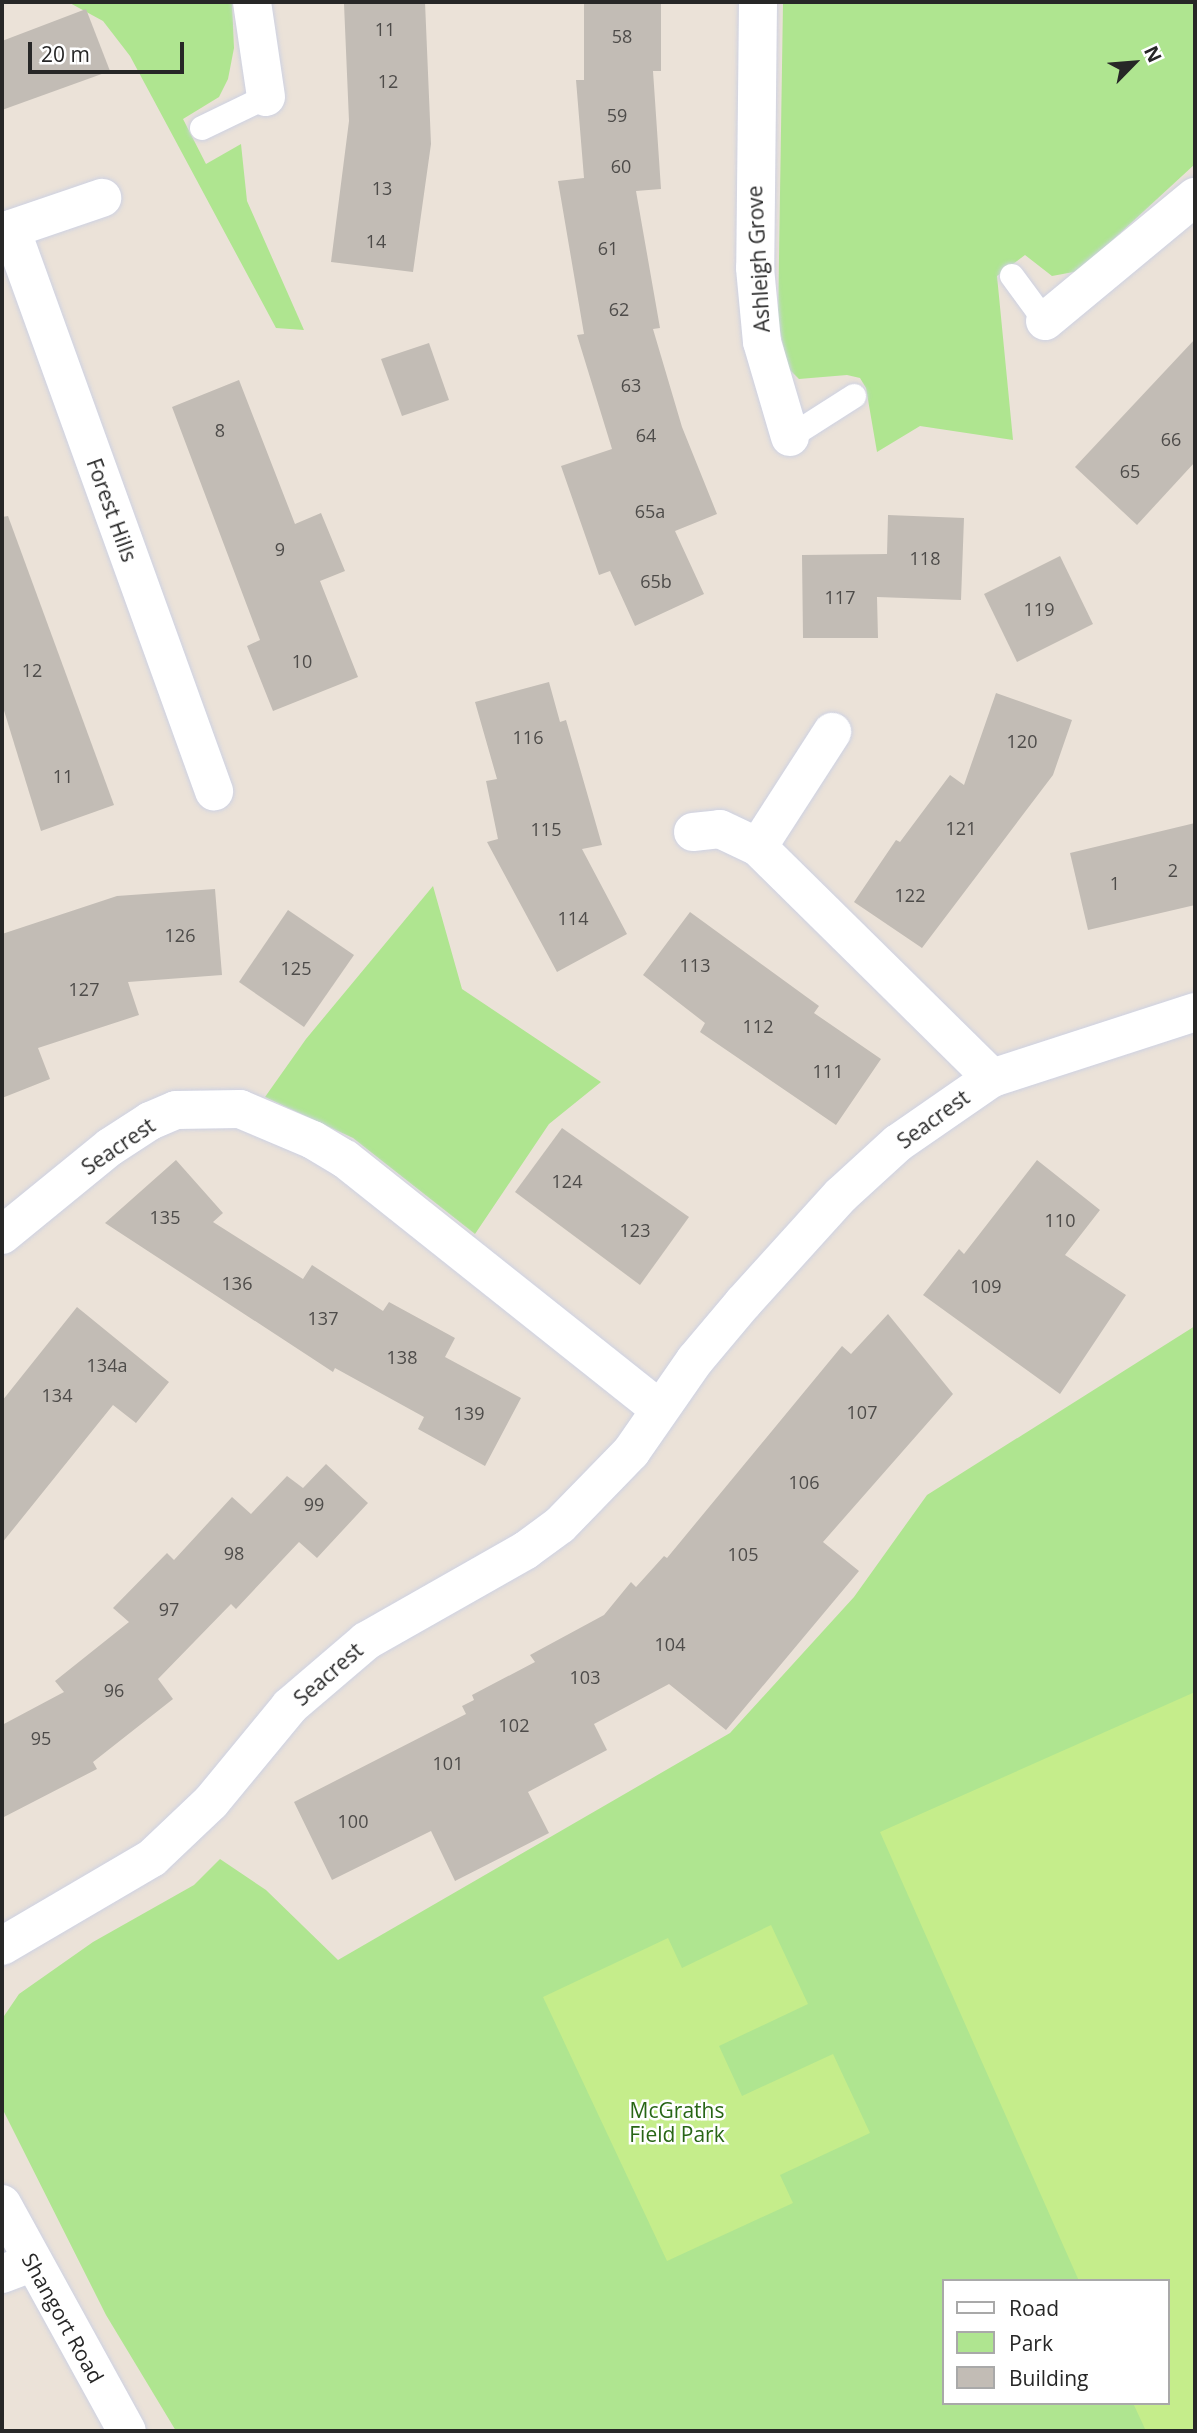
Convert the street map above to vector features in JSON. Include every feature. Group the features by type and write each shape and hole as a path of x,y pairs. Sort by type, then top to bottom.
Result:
{"street":[{"path":"252,2 267,97"},
{"name":"Ashleigh Grove","path":"758,2 755,268 762,342 790,437"},
{"path":"1045,321 1195,197"},
{"name":"Forest Hills","path":"102,198 6,231 214,791"},
{"path":"758,847 832,732"},
{"name":"Seacrest","path":"2,1946 94,1894 171,1842 290,1706 366,1641 526,1550 561,1525 631,1452 659,1409 735,1313 841,1195 898,1143 992,1078 758,847 720,830 693,832"},
{"path":"992,1078 1195,1012"},
{"name":"Seacrest","path":"2,1234 110,1147 150,1121 176,1110 240,1109 313,1140 345,1159 659,1409"},
{"name":"Shangort Road","path":"2,2204 16,2268 127,2431"}],"lane":[{"path":"202,128 267,97"},
{"path":"1012,276 1045,321"},
{"name":"Ashleigh Grove","path":"790,437 854,396"}],"green space":[{"path":"68,2 232,2 234,48 228,79 219,97 183,119 206,164 241,144 247,201 304,330 276,328 130,56 103,21"},
{"path":"783,2 1195,2 1195,164 1079,271 1052,276 1025,255 997,276 1013,440 920,426 877,452 866,388 860,378 847,375 799,379 788,368 778,321"},
{"path":"433,886 462,989 601,1082 549,1124 475,1234 353,1138 265,1097 306,1039"},
{"name":"McGraths Field Park","path":"1195,1326 1195,2431 176,2431 106,2315 2,2108 2,2019 19,1994 93,1942 194,1885 220,1859 266,1890 338,1960 730,1733 854,1597 927,1495"},
{"path":"1195,1692 1195,2431 1146,2431 1134,2405 1169,2405 1169,2279 1078,2279 880,1832"},
{"path":"771,1925 808,2004 719,2046 742,2096 833,2054 870,2133 780,2175 793,2203 667,2261 543,1997 668,1938 682,1968"}],"building":[{"path":"425,2 431,144 413,272 331,262 349,121 344,4"},
{"path":"584,2 661,2 661,71 653,71 661,189 636,191 660,328 653,329 682,427 717,514 675,531 704,594 635,626 610,571 599,575 561,466 612,449 577,335 584,334 558,181 584,178 576,80 584,80"},
{"path":"86,9 110,71 2,110 2,41"},
{"path":"1195,339 1195,462 1137,525 1075,467"},
{"path":"429,343 449,400 402,416 381,359"},
{"path":"239,380 295,524 321,513 345,571 320,581 358,677 273,711 247,646 260,640 172,407"},
{"path":"888,515 964,518 961,600 877,597 878,638 803,638 802,555 887,554"},
{"path":"8,516 114,805 41,831 2,704 2,517"},
{"path":"1060,556 1093,624 1017,662 984,594"},
{"path":"549,682 560,722 566,720 602,845 582,849 627,934 557,972 487,842 498,839 486,781 497,779 475,702"},
{"path":"996,693 1072,720 1053,775 922,948 854,902 896,840 900,842 950,775 964,785"},
{"path":"1195,823 1195,905 1088,930 1070,853"},
{"path":"215,889 222,975 128,982 139,1015 38,1048 50,1079 2,1098 2,934 117,896"},
{"path":"288,910 354,955 304,1027 239,982"},
{"path":"690,912 819,1006 814,1013 881,1059 836,1125 700,1032 705,1023 643,975"},
{"path":"562,1128 689,1217 640,1285 515,1192"},
{"path":"176,1160 223,1213 213,1222 303,1279 312,1265 383,1311 389,1302 455,1338 445,1357 521,1398 485,1466 418,1429 424,1417 335,1368 333,1372 105,1223"},
{"path":"1037,1160 1100,1210 1065,1255 1126,1295 1060,1394 923,1295 959,1249 964,1254"},
{"path":"77,1307 169,1382 136,1423 113,1405 2,1543 2,1401"},
{"path":"888,1314 953,1394 823,1542 859,1571 726,1730 669,1684 594,1724 607,1750 528,1792 549,1833 455,1881 431,1831 332,1880 294,1802 466,1714 462,1706 474,1700 472,1695 535,1662 530,1655 604,1615 631,1582 636,1587 664,1556 667,1558 842,1346 851,1354"},
{"path":"326,1464 368,1503 317,1558 299,1542 236,1609 231,1604 158,1679 173,1699 93,1762 97,1769 2,1818 2,1725 64,1692 55,1681 129,1622 113,1608 167,1553 174,1560 232,1497 251,1514 287,1476 303,1488"}]}
